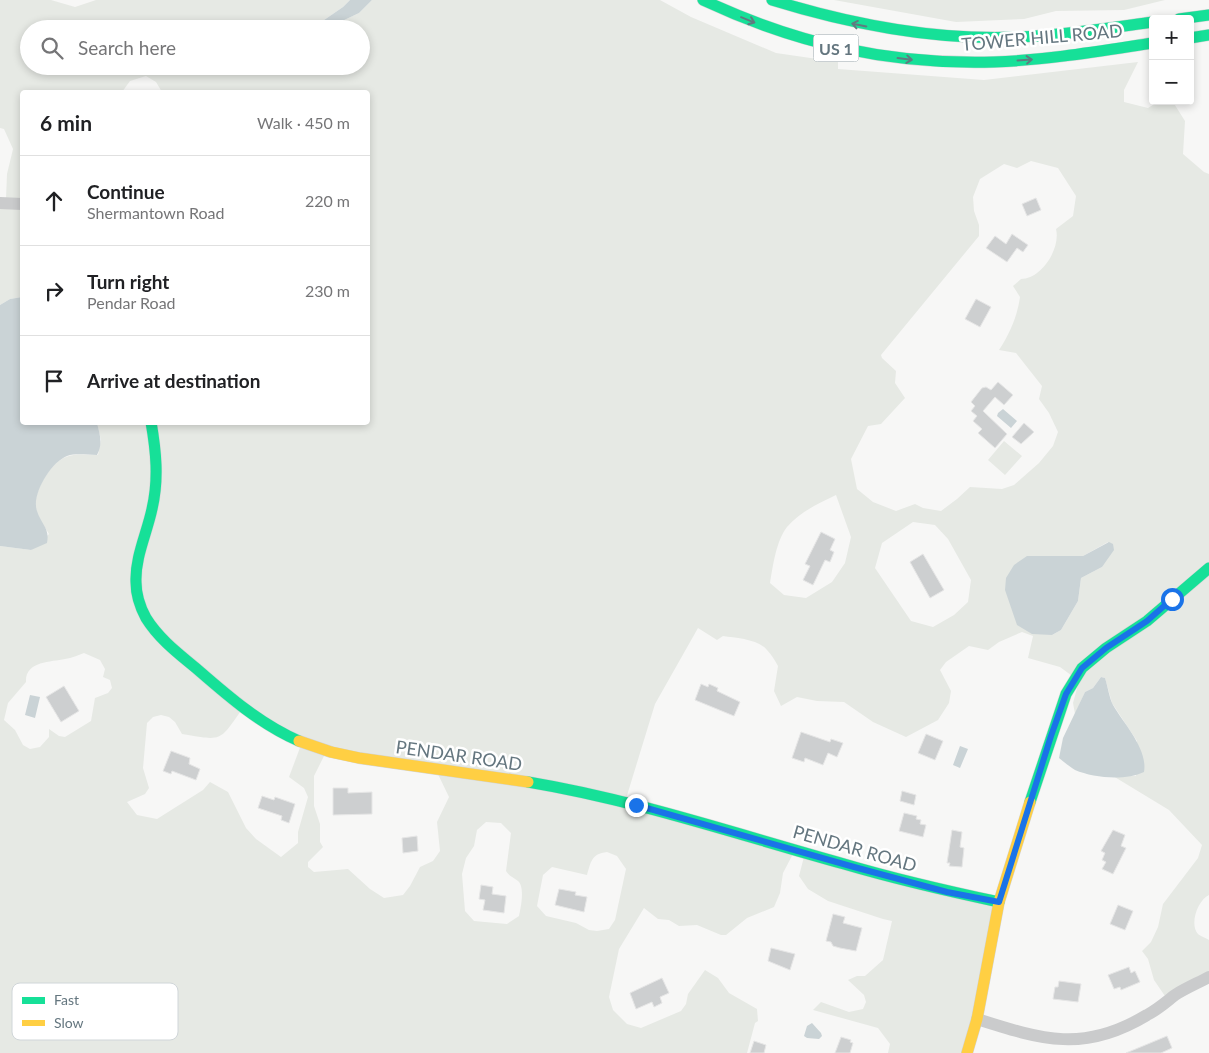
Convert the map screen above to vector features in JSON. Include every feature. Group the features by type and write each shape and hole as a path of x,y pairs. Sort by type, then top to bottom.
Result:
{"main road":[{"name":"TOWER HILL ROAD","path":"703,0 758,24 806,40 864,53 914,60 995,62 1149,44"},
{"name":"TOWER HILL ROAD","path":"772,0 847,22 925,35 966,37 1054,36 1149,23"},
{"path":"1194,17 1209,15"},
{"path":"1194,37 1209,35"},
{"name":"PENDAR ROAD","path":"151,425 156,459 156,484 155,497 137,570 136,592 141,608 155,631 209,681 285,736 330,752 372,760 488,776 591,794 947,892 999,902"},
{"path":"967,1053 977,1019 999,902 1066,694 1082,668 1106,648 1147,621 1209,568"}],"street":[{"path":"0,203 20,204"},
{"path":"977,1019 1023,1034 1045,1038 1063,1040 1100,1037 1116,1032 1140,1019 1188,988 1209,977"}],"shaded area":[{"path":"0,0 51,0 75,7 96,0 350,0 324,20 20,20 20,75 370,75 370,20 344,20 359,13 372,0 660,0 691,17 776,53 838,62 838,69 984,80 1138,62 1124,90 1124,102 1148,108 1153,105 1175,105 1185,121 1183,154 1209,174 1209,895 1198,907 1194,924 1198,934 1209,940 1209,976 1167,999 1154,980 1148,959 1142,951 1151,942 1158,927 1163,904 1198,858 1202,845 1169,810 1113,776 1136,776 1137,741 1112,703 1105,678 1101,677 1093,688 1085,692 1075,714 1073,703 1079,681 1060,667 1028,658 1033,636 1022,632 999,642 988,650 969,646 946,662 940,670 951,691 949,703 938,720 906,737 873,722 844,702 817,701 797,697 781,706 774,691 778,666 763,646 746,640 723,636 717,640 698,628 655,704 625,802 795,850 783,873 780,893 774,907 747,918 726,935 721,935 697,925 679,926 669,920 658,919 644,908 619,949 609,997 613,1010 627,1024 641,1028 681,1011 686,1004 688,994 705,970 718,978 729,993 757,1009 758,1021 755,1023 747,1053 0,1053 0,546 31,550 49,534 39,519 36,509 37,495 40,487 49,471 60,460 74,455 98,455 101,440 97,425 370,425 370,90 161,90 156,82 146,76 130,81 123,90 20,90 20,297 10,299 0,305 0,202 6,199 7,174 13,149 4,129 0,128","holes":["1031,161 1058,168 1076,196 1073,216 1056,229 1057,237 1048,262 1036,274 1021,279 1013,286 1020,297 1019,304 1012,325 999,350 1016,353 1042,386 1039,399 1049,413 1058,432 1053,446 1039,463 1014,485 1002,489 970,487 941,511 923,508 915,504 896,511 873,502 857,489 851,459 868,426 881,424 905,398 895,383 896,371 881,355 979,236 979,225 974,211 973,197 980,179 1004,164 1017,168","836,495 851,537 845,563 832,582 806,598 784,595 770,583 783,533 804,512 823,501","913,522 935,525 948,539 971,580 968,602 954,615 933,627 911,621 875,568 882,543","1108,542 1102,567 1081,578 1078,601 1061,630 1052,635 1075,557 1083,556","84,653 100,660 105,669 103,677 110,680 112,688 108,693 95,698 91,721 65,737 59,736 49,729 49,737 40,747 30,749 23,745 15,730 4,720 8,703 26,682 30,670 34,666 46,662 68,659","243,708 301,745 289,777 304,788 308,797 298,832 298,843 281,857 256,839 246,828 228,792 210,782 203,790 157,819 137,815 127,802 145,794 149,788 143,768 147,723 153,717 161,715 169,717 175,722 182,734 213,738 224,733","326,752 435,768 449,797 437,822 440,851 433,861 420,867 403,895 384,898 370,889 348,869 314,872 308,867 308,862 323,847 320,842 320,824 314,806 314,776","486,822 501,823 511,833 506,871 520,884 522,897 519,916 507,924 474,921 465,911 462,874 466,858 474,846 477,830","607,852 617,856 626,869 615,920 609,929 589,930 576,923 546,916 537,906 543,875 552,867 587,875 592,859"]},
{"path":"350,0 372,0 359,13 344,20 324,20"},
{"path":"834,0 1165,0 1124,10 1056,11 1024,19 956,22"},
{"path":"20,297 20,425 97,425 100,439 97,455 78,454 67,456 55,465 44,480 36,504 48,538 47,543 31,550 0,546 0,305 10,299"},
{"path":"1003,409 1017,421 1011,428 997,416"},
{"path":"1004,441 1022,456 1005,475 988,460"},
{"path":"1109,542 1113,544 1114,550 1102,567 1081,578 1078,601 1061,630 1052,635 1032,634 1017,625 1005,590 1006,578 1014,565 1027,556 1083,556"},
{"path":"1101,677 1105,678 1113,705 1139,746 1144,763 1144,772 1128,777 1100,777 1075,770 1059,758 1063,738 1085,692 1093,688"},
{"path":"30,695 40,697 35,718 25,715"},
{"path":"960,746 968,749 960,768 953,765"},
{"path":"805,853 1004,905 970,1053 888,1053 890,1044 878,1028 813,1010 821,1002 849,1012 863,1009 866,1002 864,995 848,980 857,976 865,976 883,960 892,921 828,901 808,889 799,876"},
{"path":"812,1023 821,1033 822,1036 819,1039 804,1036 807,1026"}],"building":[{"path":"1036,198 1041,210 1027,216 1022,204"},
{"path":"1012,234 1028,245 1023,252 1017,248 1007,262 986,248 995,236 1006,244"},
{"path":"976,299 991,307 980,327 965,319"},
{"path":"998,382 1013,395 1004,405 995,397 983,411 1007,434 995,448 978,433 982,429 973,421 977,416 971,411 975,406 971,402 982,388 986,387 991,390"},
{"path":"1024,423 1034,432 1021,444 1012,437"},
{"path":"821,532 835,539 830,550 834,552 830,562 825,560 813,585 803,580 810,566 805,564"},
{"path":"923,554 944,590 930,598 910,562"},
{"path":"701,684 708,687 709,684 718,688 717,691 740,702 734,716 695,700"},
{"path":"64,686 79,711 61,722 46,697"},
{"path":"801,732 830,742 831,739 843,743 837,757 828,753 823,765 805,758 804,762 792,758"},
{"path":"926,734 943,741 935,760 918,753"},
{"path":"171,751 190,758 189,764 200,769 196,780 172,771 171,774 163,771"},
{"path":"333,788 348,788 348,793 372,792 372,814 333,815"},
{"path":"902,791 916,795 914,805 900,801"},
{"path":"262,796 274,800 275,797 295,804 289,823 281,820 282,816 258,808"},
{"path":"904,813 917,816 916,819 921,820 920,824 926,825 923,837 899,831"},
{"path":"952,830 962,832 960,847 964,848 962,867 949,866 950,863 947,863"},
{"path":"1113,830 1125,835 1121,846 1126,848 1113,874 1102,869 1106,862 1102,860 1105,853 1101,851"},
{"path":"417,836 418,851 403,853 402,838"},
{"path":"481,885 493,887 492,894 506,896 504,913 483,910 485,900 479,899"},
{"path":"559,889 576,892 575,895 587,897 584,912 555,905"},
{"path":"1118,905 1133,911 1125,930 1110,924"},
{"path":"833,914 845,917 843,923 862,928 856,951 833,946 831,942 826,941"},
{"path":"771,948 795,954 790,970 768,961"},
{"path":"1129,967 1131,973 1135,971 1140,982 1121,990 1120,987 1114,989 1108,975"},
{"path":"662,978 669,993 660,997 662,1003 654,1007 652,1002 636,1009 630,993"},
{"path":"1059,981 1081,984 1078,1002 1053,999 1055,987 1058,987"},
{"path":"1167,1036 1172,1048 1161,1053 1126,1053"},
{"path":"841,1037 851,1040 850,1042 853,1043 850,1053 835,1053"},
{"path":"754,1041 766,1045 764,1053 750,1053"}],"traffic: fast":[{"path":"703,0 774,29 809,40 845,49 918,60 955,62 1014,61 1074,55 1149,44"},
{"path":"772,0 864,24 926,34 988,38 1037,36 1149,23"},
{"path":"1194,17 1209,15"},
{"path":"1194,37 1209,35"},
{"path":"151,425 156,487 136,573 137,592 144,614 151,626 170,646 233,699 258,718 299,741"},
{"path":"1030,802 1066,694 1082,668 1106,648 1147,621 1209,568"},
{"path":"528,782 648,808 882,875 999,902"}],"traffic: slow":[{"path":"299,741 331,752 359,758 528,782"},
{"path":"967,1053 977,1019 999,902 1030,802"}],"route":[{"path":"636,805 947,892 999,902 1066,694 1082,668 1106,648 1147,621 1172,599"}]}
